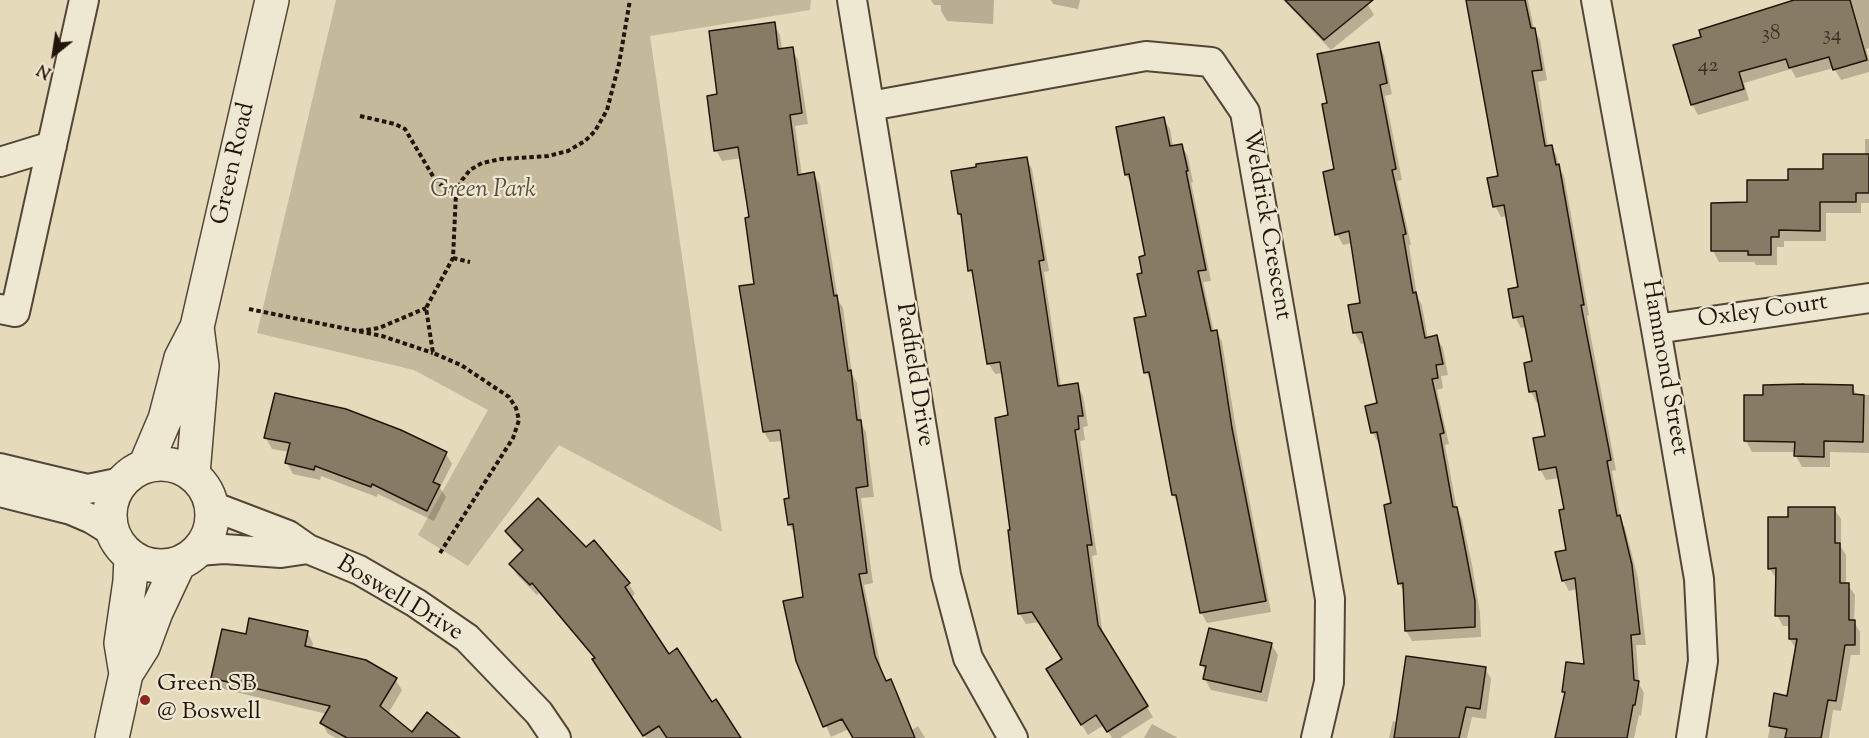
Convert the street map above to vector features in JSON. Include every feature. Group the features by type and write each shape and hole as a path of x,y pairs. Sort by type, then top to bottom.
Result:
{"street":[{"path":"0,309 15,312 84,0"},
{"name":"Green Road","path":"134,474 165,419 181,358 197,327 272,0"},
{"name":"Padfield Drive","path":"852,0 945,575 968,658 1013,738"},
{"name":"Hammond Street","path":"1596,0 1699,579 1703,661 1691,738"},
{"name":"Weldrick Crescent","path":"870,106 1146,56 1211,62 1245,112 1330,599 1329,682 1316,738"},
{"path":"0,162 52,146"},
{"name":"Oxley Court","path":"1656,329 1869,298"},
{"name":"Green Road","path":"193,474 202,366 197,327"},
{"path":"0,468 88,489 170,464 193,474 205,489 212,506 211,530 189,557 156,612 143,646 126,674 112,738"},
{"path":"126,674 122,643 130,581 122,544 110,519 110,506 115,493 134,474"},
{"path":"0,492 71,510 92,519 149,565 159,566 189,557"},
{"name":"Boswell Drive","path":"212,506 288,535 308,549 359,570 416,603 466,638 539,713 556,738"},
{"name":"Boswell Drive","path":"189,557 224,549 281,553 308,549"}],"path":[{"path":"433,353 426,308 453,258 456,193 462,180 470,170 482,163 501,159 548,156 568,151 585,141 595,131 604,118 622,55 624,26 630,0"},
{"path":"360,116 395,124 405,129 434,178 446,190 456,193"},
{"path":"453,258 470,262"},
{"path":"355,332 378,328 426,308"},
{"path":"249,309 382,336 433,353 460,365 509,397 516,408 519,420 513,438 440,553"}],"green space":[{"name":"Green Park","path":"336,0 811,0 810,10 650,36 722,532 559,445 468,566 418,535 488,410 414,370 257,333"}],"building":[{"path":"1285,0 1373,0 1324,40"},
{"path":"1466,0 1525,0 1531,28 1535,28 1542,70 1532,71 1545,146 1552,145 1556,165 1559,164 1584,305 1581,305 1611,460 1607,461 1617,516 1620,515 1632,565 1640,634 1631,635 1634,680 1639,681 1627,738 1555,738 1565,692 1562,692 1566,662 1584,664 1575,578 1562,581 1555,552 1566,550 1559,510 1564,509 1556,467 1539,470 1533,438 1545,436 1536,391 1529,392 1524,363 1532,361 1523,316 1513,318 1508,289 1518,287 1504,205 1493,207 1487,178 1498,176"},
{"path":"1794,0 1850,0 1867,60 1833,70 1829,57 1789,68 1786,59 1739,72 1744,89 1691,105 1673,45 1701,37 1699,30"},
{"path":"775,22 778,49 793,47 802,113 790,115 798,175 814,172 834,296 837,295 848,371 851,370 857,420 861,420 868,486 856,488 867,573 859,574 875,656 886,681 891,679 915,738 853,738 842,719 823,727 796,661 783,601 803,597 793,524 788,525 784,499 789,498 780,430 763,432 739,286 754,284 745,218 749,217 738,147 714,151 707,96 717,94 709,31"},
{"path":"1379,42 1387,83 1380,85 1396,169 1392,170 1406,234 1403,235 1413,293 1416,292 1425,338 1437,335 1443,364 1436,365 1438,378 1432,379 1444,433 1440,434 1453,507 1457,507 1475,601 1475,627 1405,631 1403,583 1398,584 1384,505 1391,503 1377,432 1371,433 1365,406 1377,403 1362,332 1353,333 1348,305 1360,303 1349,231 1335,235 1323,172 1334,169 1322,104 1327,103 1317,54"},
{"path":"1164,117 1170,146 1182,144 1188,171 1186,171 1206,270 1198,271 1211,331 1217,330 1232,428 1266,601 1200,613 1176,495 1172,495 1149,372 1144,373 1134,318 1146,316 1137,274 1142,273 1139,257 1145,255 1129,174 1125,175 1116,127"},
{"path":"1823,154 1869,154 1869,193 1856,193 1856,202 1820,202 1820,231 1779,230 1779,237 1771,237 1771,255 1748,255 1748,251 1711,251 1711,203 1747,202 1747,180 1788,180 1788,169 1823,169"},
{"path":"1027,157 1044,260 1039,261 1058,386 1078,383 1083,416 1078,416 1079,429 1075,430 1092,545 1087,545 1098,625 1148,706 1107,732 1096,715 1081,725 1046,669 1062,659 1032,612 1018,614 1008,530 1010,530 995,418 1008,415 1000,362 987,364 972,270 968,271 961,214 958,214 951,171 976,167 976,164"},
{"path":"1763,385 1853,385 1853,394 1864,395 1863,442 1824,441 1824,457 1794,456 1795,442 1744,441 1744,395 1763,395"},
{"path":"275,393 346,409 401,430 447,452 433,482 440,485 427,511 372,484 371,487 315,466 314,470 285,463 290,443 264,438"},
{"path":"538,498 586,547 594,540 630,583 625,587 669,654 677,648 712,702 716,699 741,738 667,738 659,726 643,736 592,659 595,658 532,583 530,585 509,564 523,550 505,531"},
{"path":"1788,507 1835,507 1835,543 1840,543 1840,583 1849,583 1849,620 1855,620 1855,645 1845,645 1836,701 1828,700 1821,738 1785,738 1787,729 1769,726 1774,693 1787,696 1797,639 1789,639 1789,616 1775,616 1776,568 1768,569 1768,517 1788,517"},
{"path":"249,618 308,631 305,646 366,660 397,678 380,706 412,732 427,712 460,738 347,738 320,723 330,706 211,678 222,629 246,634"},
{"path":"1209,628 1272,643 1261,692 1203,679 1206,666 1200,665"},
{"path":"1406,656 1486,667 1480,709 1466,707 1459,738 1394,738"}],"place":[{"name":"Green SB @ Boswell","path":"145,700"}]}
